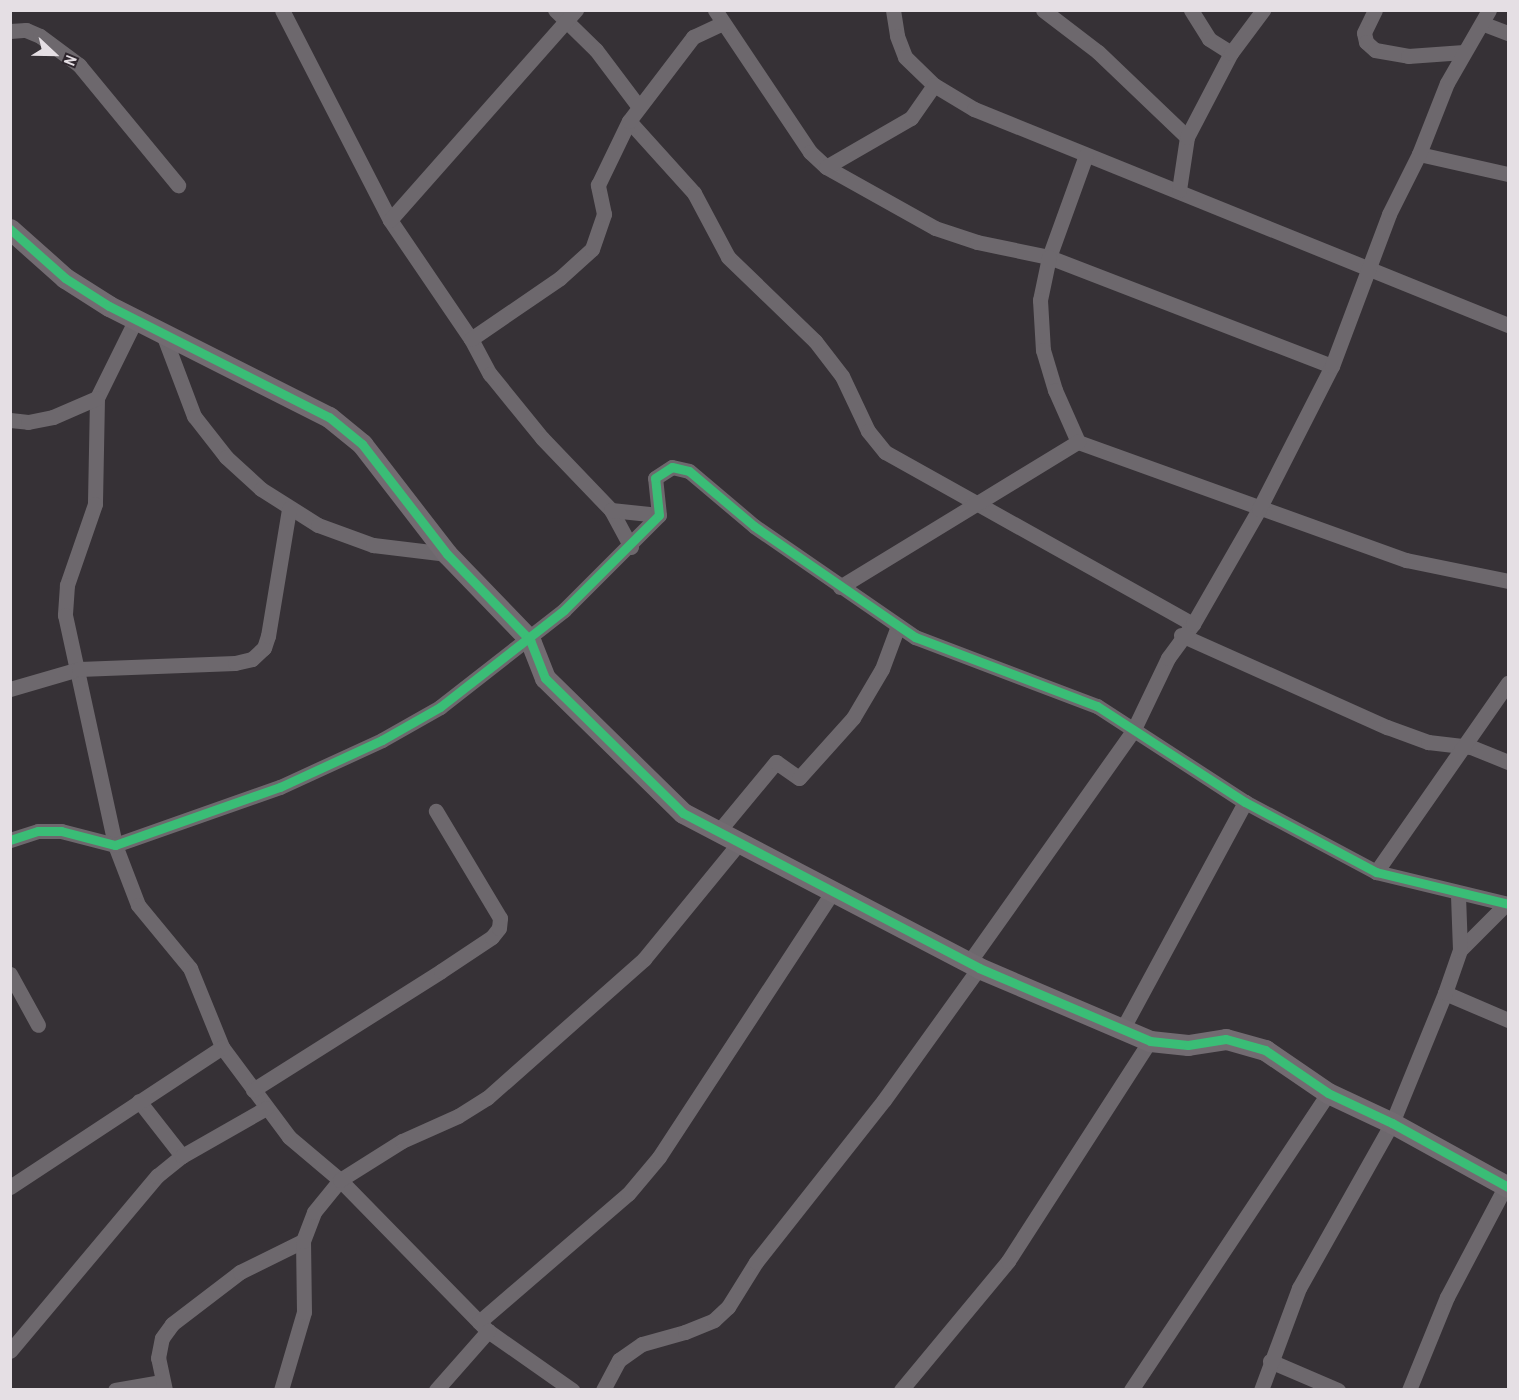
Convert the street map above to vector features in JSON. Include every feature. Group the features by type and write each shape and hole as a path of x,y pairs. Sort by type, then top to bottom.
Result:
{"street":[{"path":"282,10 390,220 471,339 490,374 542,438 611,510 631,547"},
{"path":"893,10 897,36 905,57 934,85 974,109 1509,325"},
{"path":"1043,10 1098,52 1187,137"},
{"path":"1191,10 1209,39 1231,53"},
{"path":"1179,190 1187,137 1231,53 1263,10"},
{"path":"1375,10 1364,33 1366,42 1375,50 1408,56 1464,52"},
{"path":"390,220 566,14 639,107"},
{"path":"471,339 560,278 592,249 604,214 598,185 629,121 693,37 719,17 810,152 826,167 935,228 977,242 1049,257 1332,366"},
{"path":"603,1389 619,1360 642,1344 685,1332 714,1320 728,1307 756,1262 884,1100 1134,729 1181,635 1193,624 1259,509 1332,366 1389,214 1419,154 1464,52 1486,17 1509,33"},
{"path":"10,31 26,30 40,36 79,65 178,185"},
{"path":"826,167 911,118 934,85"},
{"path":"629,121 694,193 728,257 815,341 856,398 874,441 885,452 978,506 1193,624"},
{"path":"1419,154 1509,174"},
{"path":"1086,155 1049,257 1040,300 1043,350 1059,401 1078,442 1167,471 1259,509 1406,560 1509,581"},
{"path":"10,229 66,278 135,321 329,417 362,444 447,554 531,640 545,678 683,813 974,964 1150,1041 1188,1045 1226,1039 1251,1044 1279,1057 1328,1093 1392,1123 1507,1186 1447,1297 1409,1389"},
{"path":"135,321 97,398 95,504 68,585 64,615 79,669 115,845 138,905 190,968 222,1047 289,1137 340,1180 484,1327 572,1389"},
{"path":"162,334 194,416 226,457 289,509 318,525 373,545 447,554"},
{"path":"10,420 28,422 53,417 97,398"},
{"path":"840,587 978,506 1078,442"},
{"path":"10,840 38,831 61,831 115,845 280,787 382,740 440,707 531,640 631,547 659,515 655,477 672,467 689,471 840,587 915,637 1098,706 1245,802 1376,872 1458,894 1507,904"},
{"path":"10,689 79,669 235,663 252,658 264,648 268,636 289,509"},
{"path":"611,510 659,515"},
{"path":"718,832 776,762 799,778 854,718 882,669 898,626"},
{"path":"1181,635 1387,727 1428,742 1460,746 1509,762"},
{"path":"1376,872 1431,797 1460,746 1509,683"},
{"path":"1123,1028 1245,802"},
{"path":"253,1090 441,971 492,937 499,928 500,918 436,811"},
{"path":"281,1389 304,1312 303,1241 315,1212 340,1180 402,1141 458,1116 487,1098 644,959 739,843"},
{"path":"436,1389 484,1327 628,1194 659,1158 834,890"},
{"path":"1261,1389 1299,1288 1392,1123 1445,993 1460,950 1458,894"},
{"path":"1460,950 1507,904"},
{"path":"10,974 38,1025"},
{"path":"1445,993 1509,1020"},
{"path":"901,1389 1008,1261 1150,1041"},
{"path":"10,1187 222,1047"},
{"path":"1131,1389 1328,1093"},
{"path":"139,1101 182,1156"},
{"path":"10,1350 139,1195 182,1156 266,1108"},
{"path":"114,1389 163,1386 158,1358 162,1338 172,1324 240,1272 269,1254 303,1241"},
{"path":"1270,1362 1338,1389"}],"cycle path":[{"path":"10,229 65,278 109,306 329,417 362,444 447,554 530,640 545,678 683,813 979,968 1150,1041 1188,1045 1226,1039 1265,1050 1328,1093 1392,1123 1508,1187"},
{"path":"10,840 38,831 61,831 115,845 280,787 382,740 440,707 564,610 659,515 655,478 672,467 689,471 754,526 915,637 1097,706 1245,802 1376,872 1508,904"}]}
